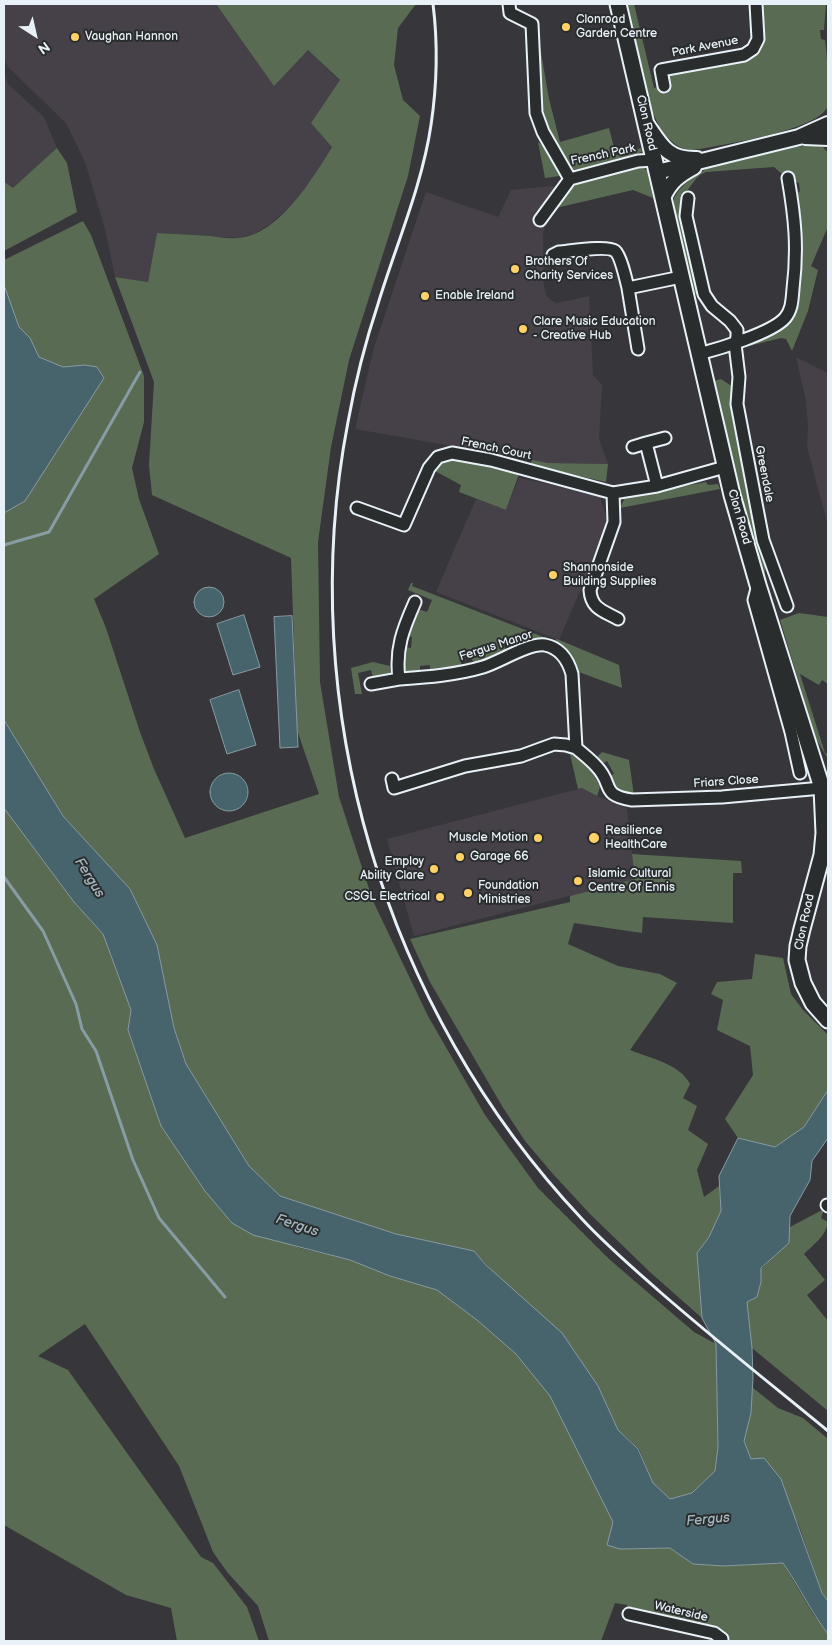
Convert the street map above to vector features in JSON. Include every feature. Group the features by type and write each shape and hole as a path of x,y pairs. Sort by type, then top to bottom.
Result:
{"main road":[{"name":"Clon Road","path":"618,4 725,467 798,731 825,786 825,852 802,929 798,946 798,960 803,983 813,1003 828,1020"}],"street":[{"name":"French Park","path":"509,4 510,13 532,24 536,113 543,132 570,179 638,161 656,166"},
{"name":"Park Avenue","path":"664,86 661,70 744,54 753,48 758,39 756,4"},
{"path":"646,123 657,140 672,155 687,159 712,158"},
{"path":"799,137 828,138 828,124"},
{"path":"656,166 712,158 799,137 828,124"},
{"path":"663,198 669,186 678,177 712,158"},
{"path":"699,354 735,344 778,325 791,308 796,264 796,241 795,218 788,178"},
{"path":"540,220 570,179"},
{"name":"Greendale","path":"688,198 686,216 704,294 712,306 730,321 737,330 735,344 739,377 737,404 763,540 787,606"},
{"path":"553,255 559,252 607,248 615,251 628,288 638,348"},
{"path":"628,288 681,277"},
{"path":"634,447 664,438"},
{"path":"646,443 657,486"},
{"name":"French Court","path":"357,508 404,525 429,468 438,457 452,453 491,460 613,492 657,486 725,467"},
{"path":"613,492 614,522 590,590 590,598 595,606 618,619"},
{"path":"399,678 398,668 402,632 415,602"},
{"name":"Fergus Manor","path":"371,684 399,678 431,677 483,667 532,646 544,645 554,648 570,664 576,748"},
{"path":"798,731 800,773"},
{"path":"392,779 394,788 465,766 521,756 554,744 576,748"},
{"name":"Friars Close","path":"576,748 598,768 611,793 620,798 632,800 722,797 825,786"},
{"name":"Waterside","path":"629,1614 714,1633 722,1641"}],"shaded area":[{"path":"4,4 216,4 274,85 308,50 340,81 311,123 332,146 311,182 291,206 269,225 255,233 239,238 157,233 148,282 115,277 105,229 85,162 66,123 8,67 4,57"},
{"path":"4,74 9,85 44,117 57,148 13,189 4,182"},
{"path":"552,186 566,189 544,229 544,286 546,295 557,303 589,296 593,375 602,385 599,439 608,464 548,463 355,429 373,351 426,192 498,217 511,190"},
{"path":"796,357 828,373 828,526 807,447 806,401"},
{"name":"Shannonside Building Supplies","path":"519,478 600,495 609,523 559,640 436,592 476,499 506,510"},
{"path":"582,788 627,808 635,879 414,936 387,839"}],"green space":[{"path":"216,4 416,4 398,28 394,65 403,100 420,116 408,176 349,360 331,447 318,542 320,682 339,797 373,901 428,1016 485,1115 538,1188 609,1259 694,1332 716,1344 718,1446 715,1471 692,1493 670,1499 653,1483 639,1449 618,1430 598,1386 474,1251 396,1234 280,1196 249,1166 186,1064 174,1028 157,945 130,889 63,816 4,720 4,260 83,221 91,235 144,376 144,422 132,468 139,499 159,554 94,599 106,628 154,769 185,838 319,794 297,730 291,558 152,495 149,465 154,382 115,277 148,282 157,233 238,238 253,235 267,227 281,216 305,189 332,147 311,123 340,80 308,50 274,86"},
{"path":"627,4 634,4 654,88 668,85 668,77 672,73 756,53 762,36 761,4 826,4 824,30 820,30 821,39 825,40 826,46 828,105 821,114 807,122 766,136 688,151 676,145 661,130 651,109"},
{"path":"538,35 549,99 560,142 609,128 616,155 641,148 642,152 570,172 549,137 540,108"},
{"path":"538,142 544,146 560,176 545,178"},
{"path":"813,145 823,147 828,153 828,229 811,266 818,270 808,311 792,351 786,339 781,338 749,346 751,342 783,327 790,318 800,260 800,225 796,195 800,191 799,183 794,181 791,171 784,171 782,174 774,167 706,172 697,178 682,200 681,220 682,232 696,289 698,288 699,294 694,294 674,208 674,198 690,179 717,162 778,149"},
{"path":"57,148 67,163 77,212 4,251 4,182 13,188"},
{"path":"622,166 643,167 647,171 653,198 633,190 556,208 566,189"},
{"path":"721,379 730,385 734,385 732,406 742,467 760,549 766,562 765,573 748,524 714,381"},
{"path":"453,459 519,474 506,510 459,492 461,485 435,471 442,462"},
{"path":"532,460 548,463 608,464 606,482 530,465"},
{"path":"706,482 708,485 718,484 720,489 620,508 625,497"},
{"path":"411,583 413,583 412,586 551,640 533,642 517,648 514,641 504,646 507,653 474,664 471,657 460,659 462,667 430,672 430,665 420,666 420,672 406,673 404,670 404,647 411,648 412,637 406,635 414,613 421,610 427,612 432,600 408,590"},
{"path":"799,613 828,617 828,684 822,680 819,685 800,674 825,753 828,754 828,759 816,739 780,620"},
{"path":"557,639 619,665 622,688 576,671 575,665 568,653 552,642"},
{"path":"373,662 390,666 390,673 386,677 373,678 371,670 358,673 362,694 355,694 351,668"},
{"path":"602,752 629,760 634,796 616,787 609,777 614,774 607,761 602,764 596,758"},
{"path":"570,754 592,771 600,787 597,796 582,788 578,789"},
{"path":"4,808 74,902 103,934 131,1010 128,1030 161,1126 205,1190 232,1223 300,1248 350,1260 390,1276 437,1290 477,1320 516,1354 551,1396 613,1522 621,1549 670,1548 693,1564 723,1566 783,1563 813,1614 828,1634 828,1641 730,1641 728,1635 719,1628 629,1609 627,1605 615,1603 601,1641 269,1641 258,1606 227,1572 213,1552 179,1466 85,1324 38,1356 68,1370 201,1557 213,1563 247,1607 259,1641 177,1641 171,1608 126,1595 4,1525"},
{"path":"632,854 741,861 742,873 733,873 733,923 643,917 642,933 574,923 568,944 618,966 660,974 677,983 630,1050 664,1062 685,1077 690,1084 683,1098 697,1106 688,1130 708,1144 697,1170 704,1197 719,1186 721,1211 709,1237 697,1253 702,1318 651,1273 590,1214 525,1141 502,1106 430,982 410,939 570,902 570,896 635,879"},
{"path":"755,954 783,958 791,994 803,1010 828,1035 828,1090 804,1127 775,1147 738,1138 725,1119 753,1075 750,1046 717,1030 723,1000 711,994 717,982 752,979"},
{"path":"824,1209 821,1218 828,1222 825,1232 804,1254 825,1280 807,1295 828,1321 828,1411 752,1348 747,1302 757,1297 761,1282 761,1269 788,1243 790,1227"},
{"path":"752,1387 778,1408 803,1418 828,1439 828,1601 822,1593 798,1523 751,1459 744,1441 751,1413"}],"water":[{"path":"4,285 19,327 30,338 39,357 63,367 85,365 97,367 104,378 25,501 4,513"},
{"path":"209,587 215,588 223,596 223,608 215,616 209,617 203,616 195,608 194,602 195,596 203,588"},
{"path":"244,615 260,667 233,675 217,624"},
{"path":"292,616 298,747 280,748 274,617"},
{"path":"239,690 256,745 227,754 210,700"},
{"name":"Fergus","path":"4,720 63,816 130,889 157,945 174,1028 186,1064 249,1166 280,1196 396,1234 474,1251 486,1265 562,1333 598,1386 618,1430 638,1449 653,1483 670,1499 692,1493 715,1471 718,1447 716,1344 702,1318 697,1253 709,1237 721,1211 719,1176 738,1138 775,1147 804,1127 828,1090 828,1138 812,1161 810,1180 790,1216 789,1243 761,1268 761,1282 757,1297 747,1302 753,1377 751,1413 744,1441 751,1459 764,1458 781,1479 822,1593 828,1601 828,1634 783,1563 723,1566 693,1564 670,1548 620,1549 607,1545 613,1522 550,1396 516,1354 477,1320 437,1290 390,1276 350,1260 253,1235 232,1223 205,1191 161,1126 128,1030 131,1010 103,934 74,902 4,808"},
{"path":"229,773 242,779 248,792 242,805 229,811 216,805 210,792 216,779"}],"waterway":[{"path":"4,545 49,532 140,372"},
{"path":"4,877 43,931 76,1004 82,1029 96,1051 133,1160 159,1218 225,1297"}],"railway":[{"path":"433,4 436,34 436,80 427,148 415,193 373,319 357,378 348,422 334,529 334,637 346,744 370,849 407,950 455,1046 513,1136 582,1219 610,1247 701,1327 828,1431"}],"place":[{"name":"Clonroad Garden Centre","path":"566,27"},
{"name":"Vaughan Hannon","path":"75,37"},
{"name":"Brothers Of Charity Services","path":"515,269"},
{"name":"Enable Ireland","path":"425,296"},
{"name":"Clare Music Education - Creative Hub","path":"523,329"},
{"name":"Shannonside Building Supplies","path":"553,575"},
{"name":"Muscle Motion","path":"538,838"},
{"name":"Resilience HealthCare","path":"594,838"},
{"name":"Garage 66","path":"460,857"},
{"name":"Employ Ability Clare","path":"434,869"},
{"name":"Islamic Cultural Centre Of Ennis","path":"578,881"},
{"name":"Foundation Ministries","path":"468,893"},
{"name":"CSGL Electrical","path":"440,897"}]}
